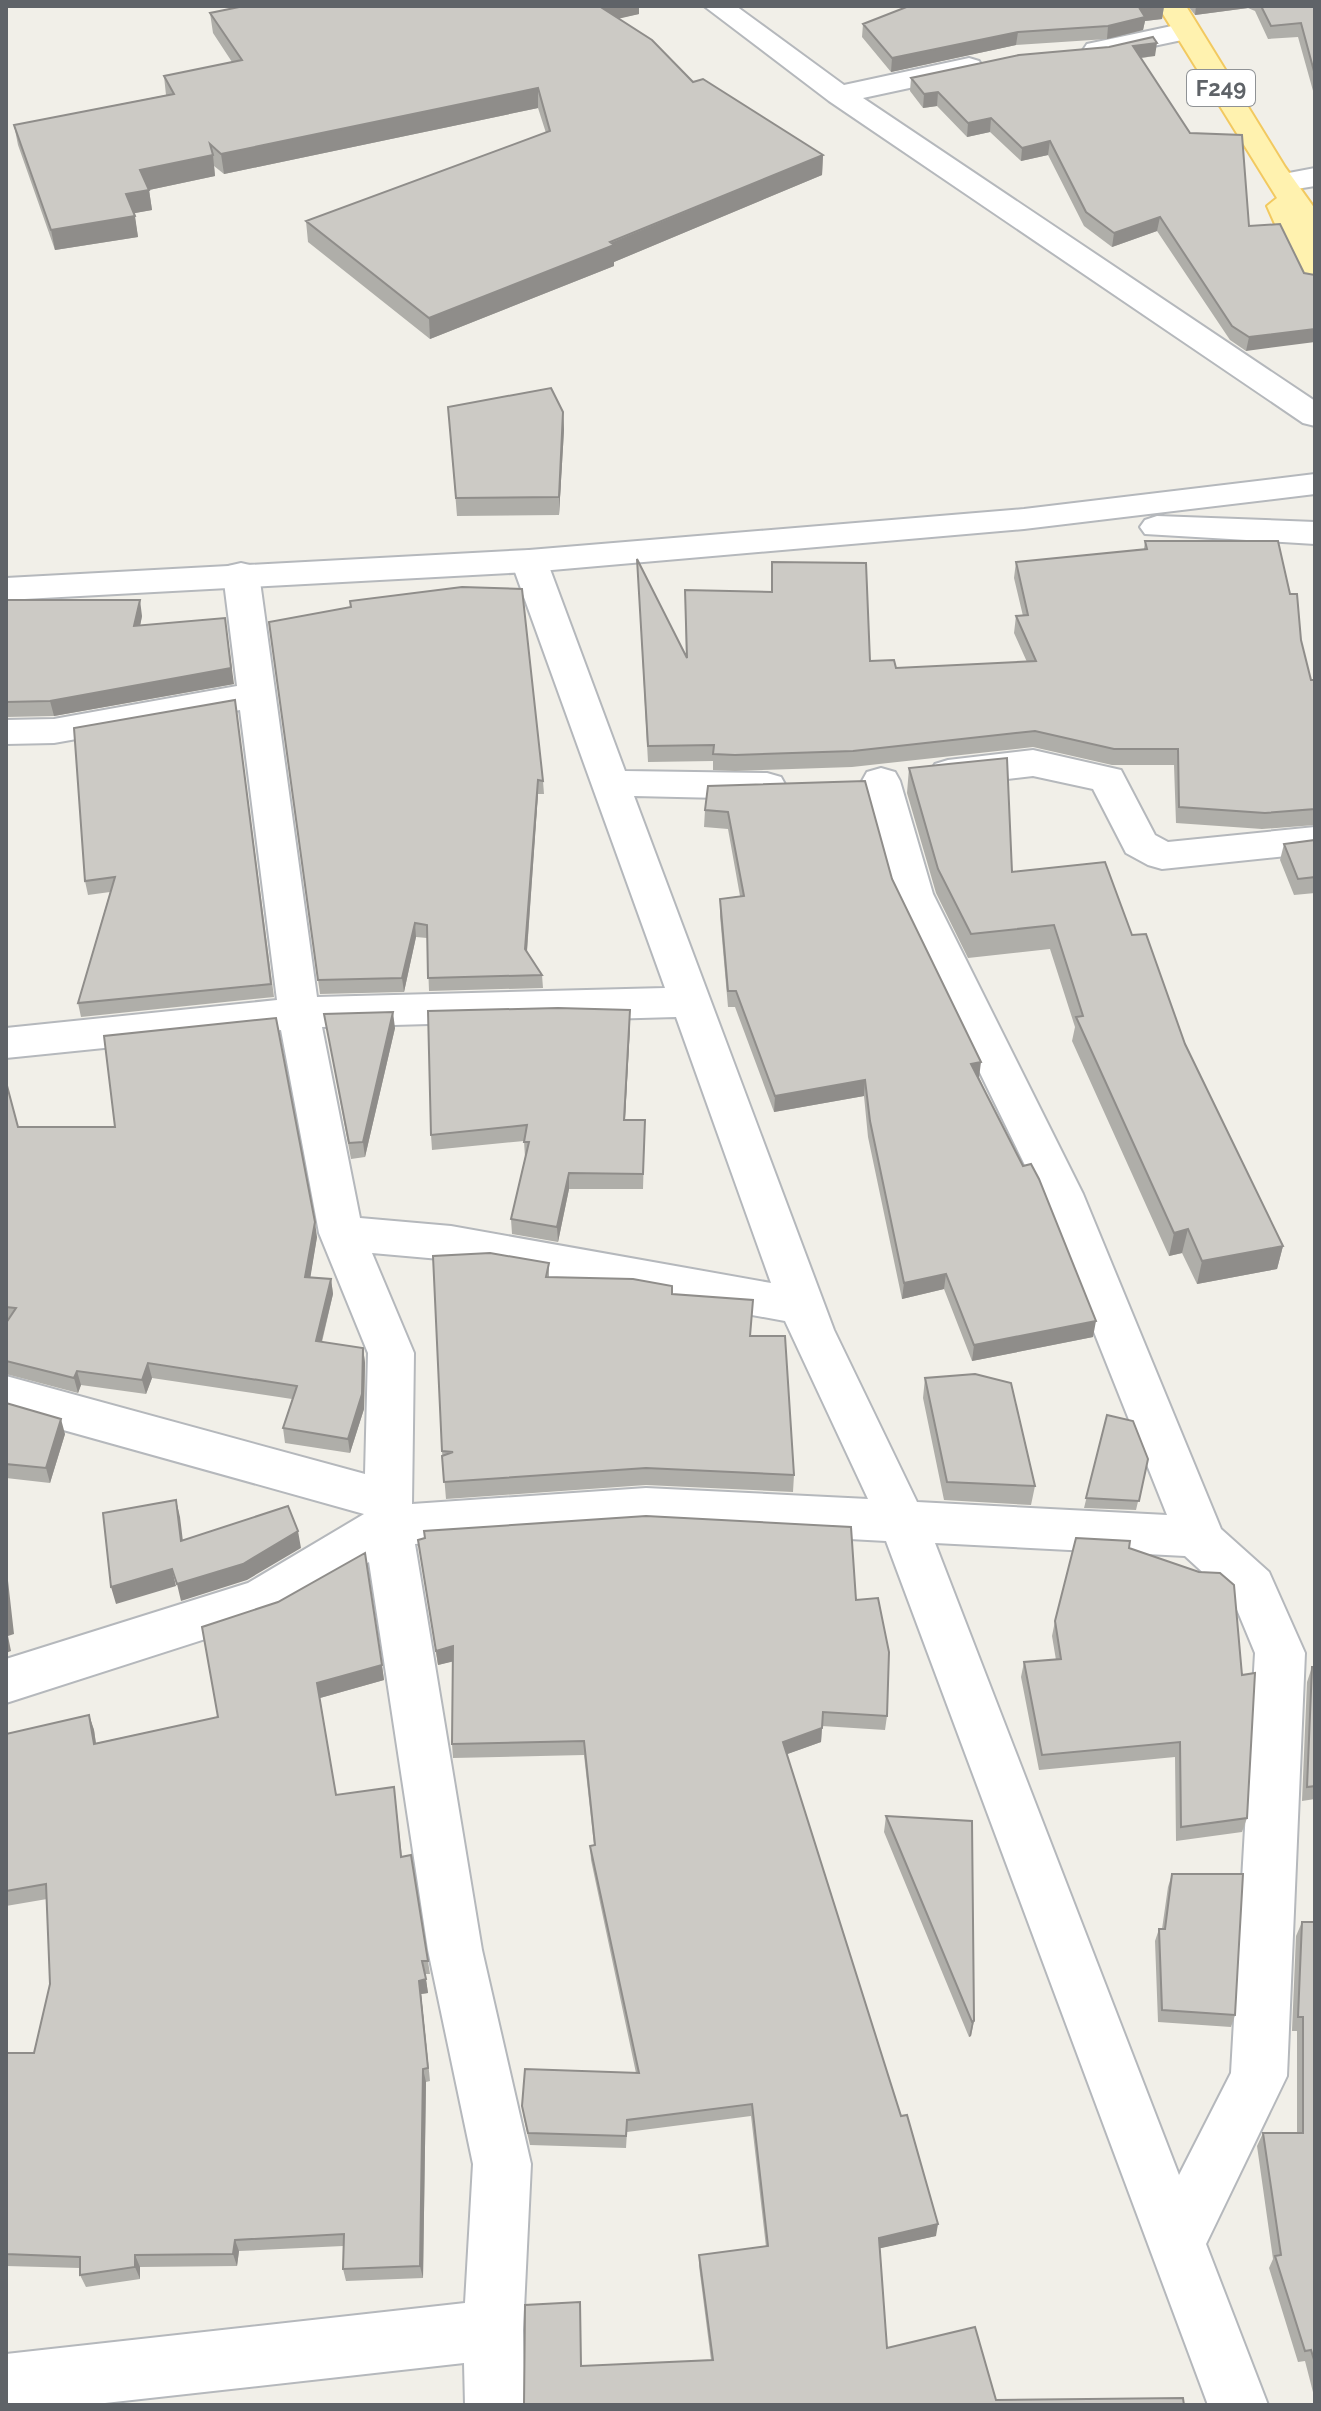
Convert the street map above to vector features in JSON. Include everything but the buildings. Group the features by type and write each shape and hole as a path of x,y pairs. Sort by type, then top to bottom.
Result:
{"main road":[{"name":"F249","path":"1172,6 1315,230"},
{"name":"F249","path":"1278,175 1290,228 1315,278"}],"street":[{"path":"718,6 839,95 1315,416"},
{"path":"1077,52 1107,50 1186,31"},
{"path":"839,95 1002,60"},
{"path":"1278,175 1315,177"},
{"path":"6,589 241,574 529,561 943,526 1315,484"},
{"path":"943,526 1200,527 1315,533"},
{"path":"529,561 802,1306 903,1522 1238,2405"},
{"path":"241,574 299,1013 341,1233 391,1353 387,1513 455,1950 502,2164 493,2330 495,2405"},
{"path":"6,732 54,731 101,720 259,695"},
{"path":"1202,1542 1061,1194 913,894 866,782 1033,763 1107,779 1140,844 1162,856 1315,840"},
{"path":"610,783 735,787 808,785"},
{"path":"6,1043 299,1013 404,1007 690,1002"},
{"path":"341,1233 451,1243 802,1306"},
{"path":"6,1395 387,1513 646,1508 1185,1536 1202,1542 1252,1587 1297,1650 1259,2076 1176,2243"},
{"path":"6,1681 263,1600 387,1513"},
{"path":"6,2384 493,2330"}]}
